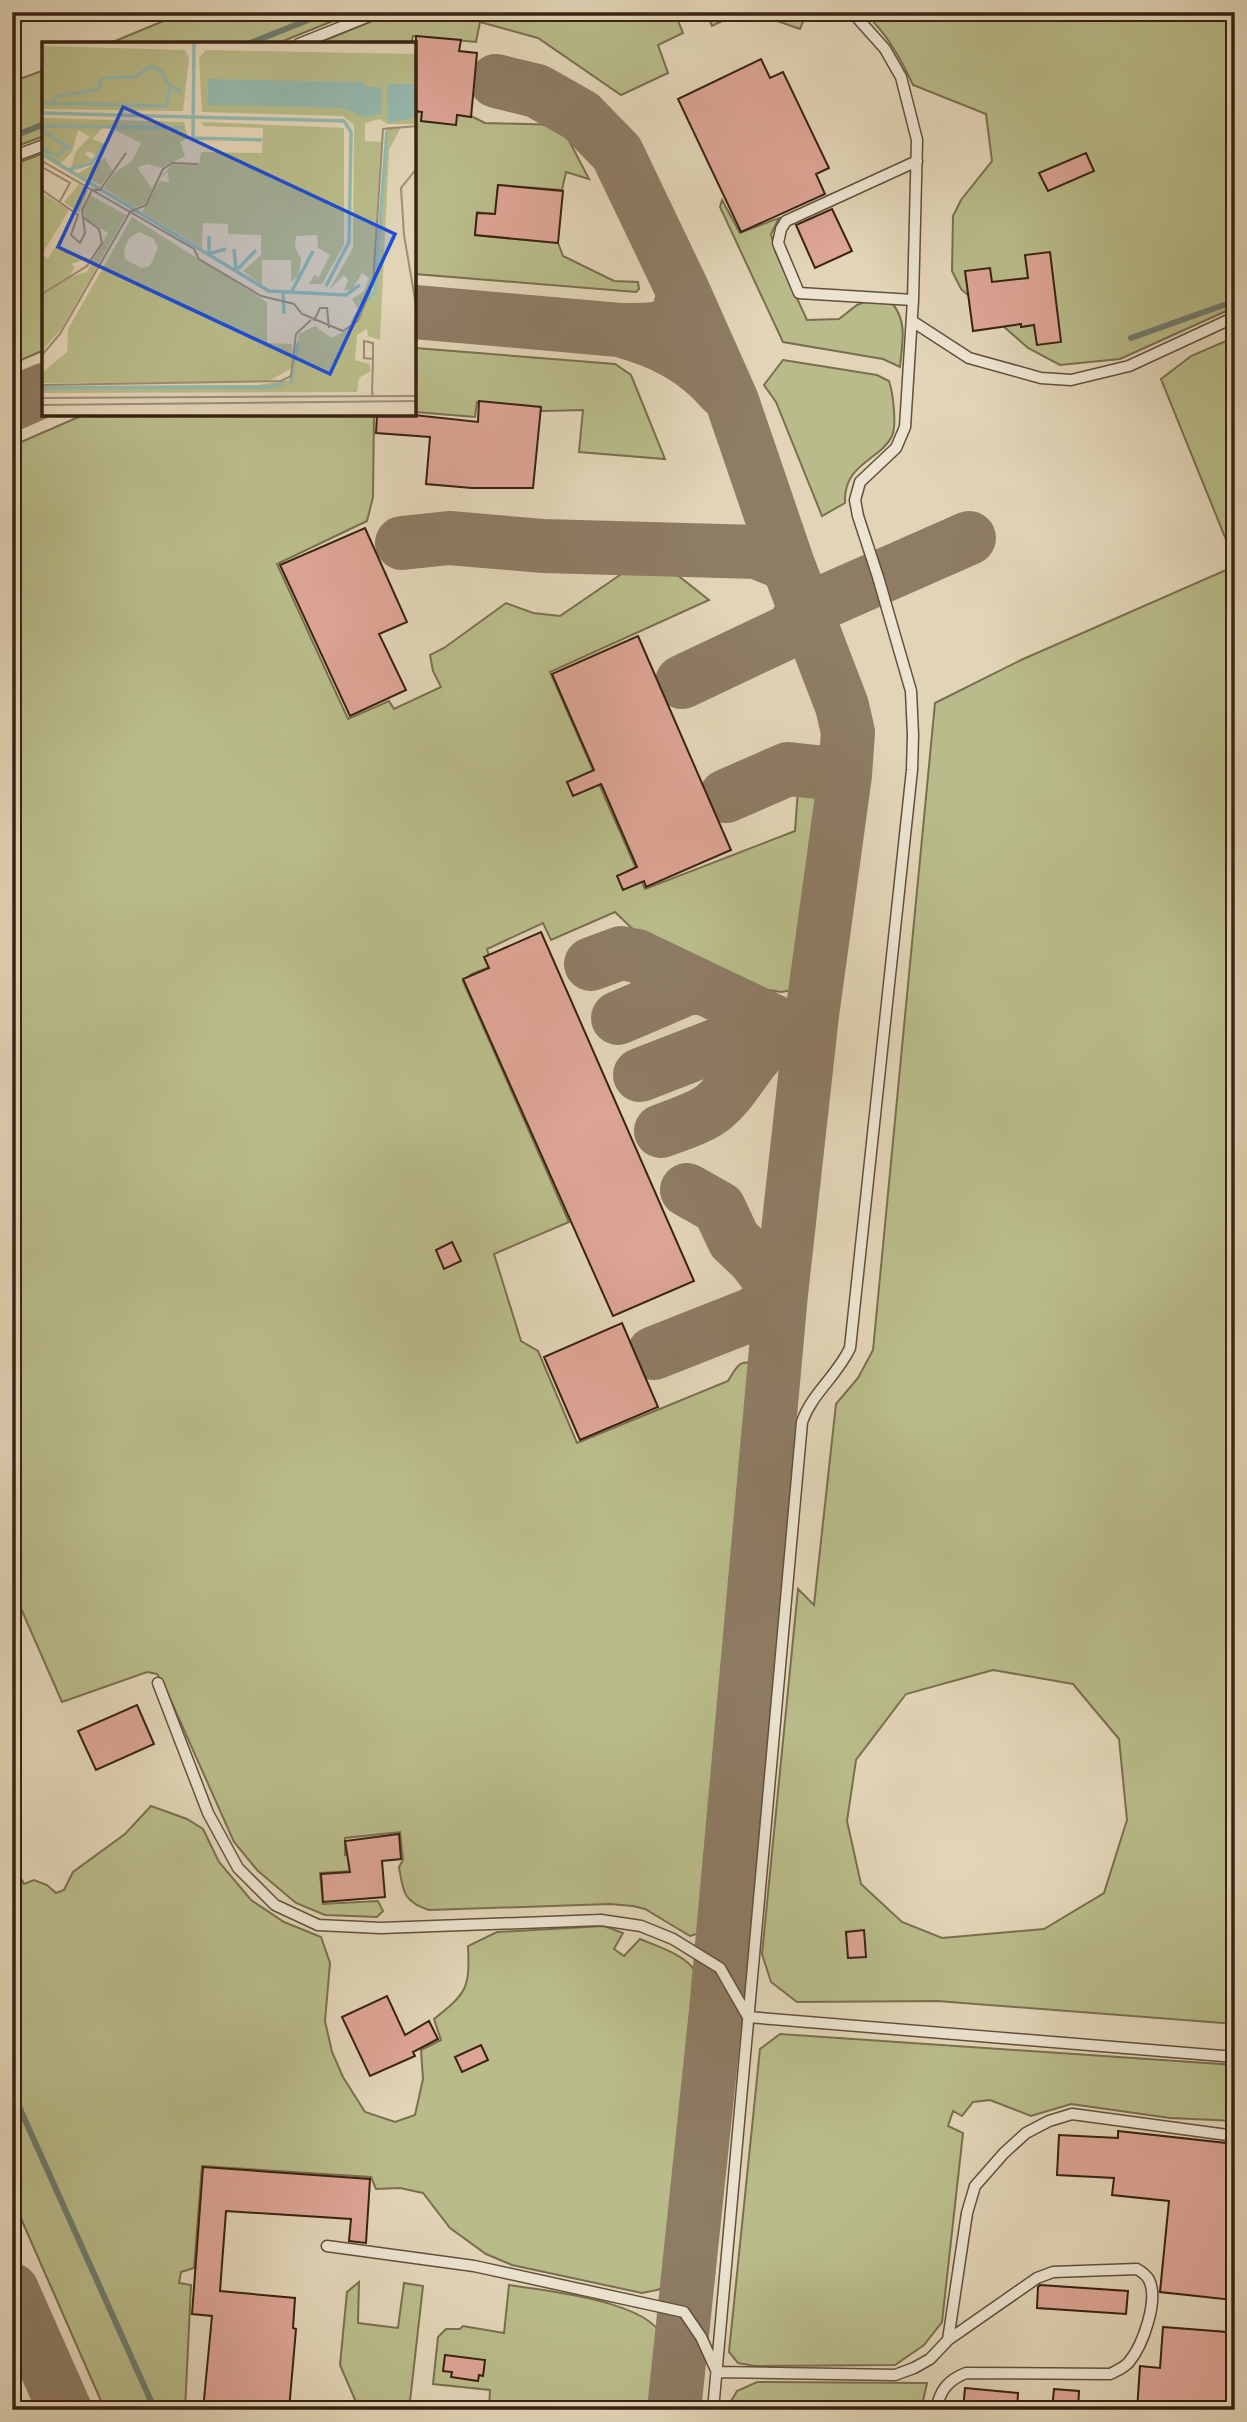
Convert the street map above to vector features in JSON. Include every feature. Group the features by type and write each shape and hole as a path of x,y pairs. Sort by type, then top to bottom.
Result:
{"lane":[{"path":"304,42 379,12"},
{"path":"713,2410 802,1422 808,1406 841,1367 850,1348 912,770 914,734 911,691 855,500 860,482 896,448 905,426 913,300 917,140 901,77 885,48 852,12"},
{"path":"12,157 42,146"},
{"path":"913,300 799,293 778,243 786,221 917,161"},
{"path":"912,321 969,358 1041,378 1071,380 1129,366 1235,317"},
{"path":"158,1683 208,1813 238,1868 275,1905 318,1925 381,1928 601,1920 641,1926 673,1938 720,1968 748,2017"},
{"path":"748,2017 1235,2057"},
{"path":"948,2340 967,2213 975,2186 1003,2153 1026,2133 1049,2121 1072,2115 1235,2136"},
{"path":"327,2246 474,2266 684,2312 701,2337 717,2372"},
{"path":"717,2372 895,2375 930,2359 948,2340 1037,2278 1053,2272 1137,2269 1147,2276 1152,2287 1150,2320 1129,2362 1119,2370 1110,2374 966,2373 953,2378 944,2387 936,2410"}],"green space":[{"path":"185,12 355,12 281,42 113,42"},
{"path":"394,12 706,12 677,18 683,33 658,45 668,73 621,95 538,38 480,22 476,42 413,36 412,42 321,42"},
{"path":"706,12 741,12 712,26"},
{"path":"751,12 807,12 800,29"},
{"path":"864,12 1235,12 1235,307 1120,359 1060,365 1028,348 961,289 952,271 953,216 961,200 992,161 986,114 913,85 892,46"},
{"path":"42,71 42,137 12,148 12,82"},
{"path":"416,111 471,116 485,123 561,125 589,179 566,172 562,190 498,185 495,214 477,212 475,235 558,243 563,256 614,281 638,282 639,289 636,292 416,274"},
{"path":"42,154 42,351 12,364 12,165"},
{"path":"722,200 740,233 779,218 771,234 775,251 807,320 839,319 867,301 892,303 902,325 900,367 883,359 783,342 720,207"},
{"path":"1235,337 1235,562 1161,379 1191,356"},
{"path":"416,348 615,364 631,375 665,459 579,452 583,410 544,411 477,402 475,417 416,412"},
{"path":"783,360 877,375 889,381 894,417 892,436 850,479 845,503 822,516 776,402 764,385"},
{"path":"81,416 374,416 373,497 367,521 277,564 348,719 389,701 394,709 441,687 433,671 430,655 444,648 506,603 533,613 560,616 639,562 676,574 709,600 550,672 645,889 795,831 798,789 825,792 827,798 801,985 793,990 781,992 739,985 684,965 644,940 615,912 551,940 543,923 487,949 492,966 463,981 569,1222 494,1254 521,1341 538,1351 577,1443 728,1381 743,1363 759,1363 708,1910 703,1932 690,1936 645,1909 610,1904 429,1910 409,1899 403,1889 399,1867 403,1860 400,1832 345,1838 345,1855 367,1851 371,1870 320,1873 323,1904 378,1901 383,1911 377,1917 325,1915 296,1903 258,1871 234,1842 157,1674 147,1672 62,1702 12,1588 12,446"},
{"path":"1235,566 1235,2024 937,2001 797,2002 771,1982 762,1954 798,1589 814,1605 836,1404 858,1378 873,1350 935,703 1021,660","holes":["993,1670 1073,1684 1119,1739 1127,1820 1104,1893 1044,1929 942,1938 902,1922 861,1884 847,1821 856,1760 906,1694"]},
{"path":"151,1806 187,1819 203,1829 219,1862 251,1900 284,1922 321,1937 330,1963 325,2021 332,2052 343,2077 365,2112 395,2122 415,2115 423,2079 421,2050 441,2040 434,2019 454,2003 464,1988 468,1971 468,1946 497,1932 604,1926 623,1933 614,1949 624,1956 640,1939 686,1961 695,1972 697,1990 671,2285 642,2293 512,2265 486,2254 450,2228 423,2193 400,2188 376,2189 371,2177 202,2166 194,2268 181,2272 179,2283 191,2285 185,2410 105,2410 12,2198 12,1852 24,1884 34,1880 47,1885 56,1893 64,1890 73,1872 125,1834"},
{"path":"780,2034 1235,2065 1235,2121 1170,2118 1071,2104 1031,2116 990,2100 973,2102 962,2116 953,2111 948,2126 963,2133 942,2322 924,2345 895,2365 755,2366 738,2363 729,2352 760,2049"},
{"path":"359,2282 358,2323 398,2328 404,2283 423,2286 409,2410 359,2409 340,2365 347,2292"},
{"path":"509,2285 573,2295 622,2308 643,2317 658,2329 666,2352 660,2410 489,2410 490,2390 433,2384 438,2337 446,2329 460,2329 463,2326 504,2333"},
{"path":"757,2382 927,2383 921,2410 726,2410 737,2391"}],"building":[{"path":"416,36 461,40 459,51 477,53 471,117 457,115 456,125 421,121 422,112 416,111"},
{"path":"761,59 770,78 783,72 829,168 816,174 825,194 741,232 678,99"},
{"path":"1086,153 1094,171 1048,191 1039,173"},
{"path":"498,185 563,191 558,243 475,235 477,213 495,214"},
{"path":"832,209 852,251 815,268 796,225"},
{"path":"1050,252 1061,342 1037,345 1034,325 1021,327 1021,324 973,331 965,271 990,268 992,282 1028,278 1025,255"},
{"path":"479,401 541,407 533,488 472,488 426,484 430,437 376,433 377,416 416,415 478,422"},
{"path":"365,528 407,622 379,634 406,690 350,716 280,565"},
{"path":"638,636 731,850 646,887 644,881 623,890 617,876 637,867 601,784 573,796 567,782 594,770 552,674"},
{"path":"541,932 694,1281 613,1316 463,979 489,968 484,957"},
{"path":"452,1242 461,1261 444,1269 436,1250"},
{"path":"622,1323 658,1407 580,1440 544,1357"},
{"path":"137,1705 154,1744 96,1770 78,1731"},
{"path":"399,1834 401,1859 382,1861 385,1897 323,1902 321,1874 350,1872 345,1841"},
{"path":"864,1930 866,1957 848,1958 846,1932"},
{"path":"387,1996 405,2035 429,2021 438,2039 413,2052 415,2056 370,2076 342,2017"},
{"path":"481,2045 488,2060 462,2072 455,2057"},
{"path":"1118,2131 1235,2144 1233,2300 1160,2292 1169,2201 1112,2195 1114,2178 1057,2175 1059,2135 1118,2138"},
{"path":"203,2167 370,2179 366,2243 349,2241 351,2219 226,2211 220,2291 295,2298 293,2328 296,2329 289,2410 203,2410 212,2316 192,2314"},
{"path":"1040,2285 1128,2291 1126,2314 1037,2308"},
{"path":"1163,2327 1227,2332 1226,2352 1235,2353 1235,2410 1137,2410 1140,2366 1160,2368"},
{"path":"445,2355 485,2360 483,2376 479,2375 478,2381 451,2377 452,2372 443,2371"},
{"path":"965,2388 1018,2393 1017,2410 963,2410"},
{"path":"1054,2389 1079,2391 1078,2410 1052,2410"}],"waterway":[{"path":"253,42 328,12"},
{"path":"12,137 42,125"},
{"path":"1131,338 1235,301"},
{"path":"12,2091 155,2410"}],"taxiway":[{"path":"496,81 537,91 581,116 617,153 732,401 788,565 842,706 848,732 845,775 812,1015 781,1294 716,2011 674,2410"},
{"path":"683,291 681,306 670,323 654,329 619,330 676,352 701,369 723,391"},
{"path":"416,312 619,330"},
{"path":"12,404 42,391"},
{"path":"402,543 449,538 543,546 757,552 788,565"},
{"path":"810,620 817,605 969,538"},
{"path":"682,682 792,630 802,613 803,601 817,605"},
{"path":"726,796 788,769 845,775"},
{"path":"591,964 621,953 637,956 796,1032"},
{"path":"618,1018 688,988 701,988"},
{"path":"640,1075 756,1030 784,1025"},
{"path":"661,1131 697,1117 715,1106 770,1042 796,1032 808,1044"},
{"path":"654,1353 753,1314 781,1294 754,1259 734,1240 719,1208 687,1190"},
{"path":"12,2290 65,2410"}]}
